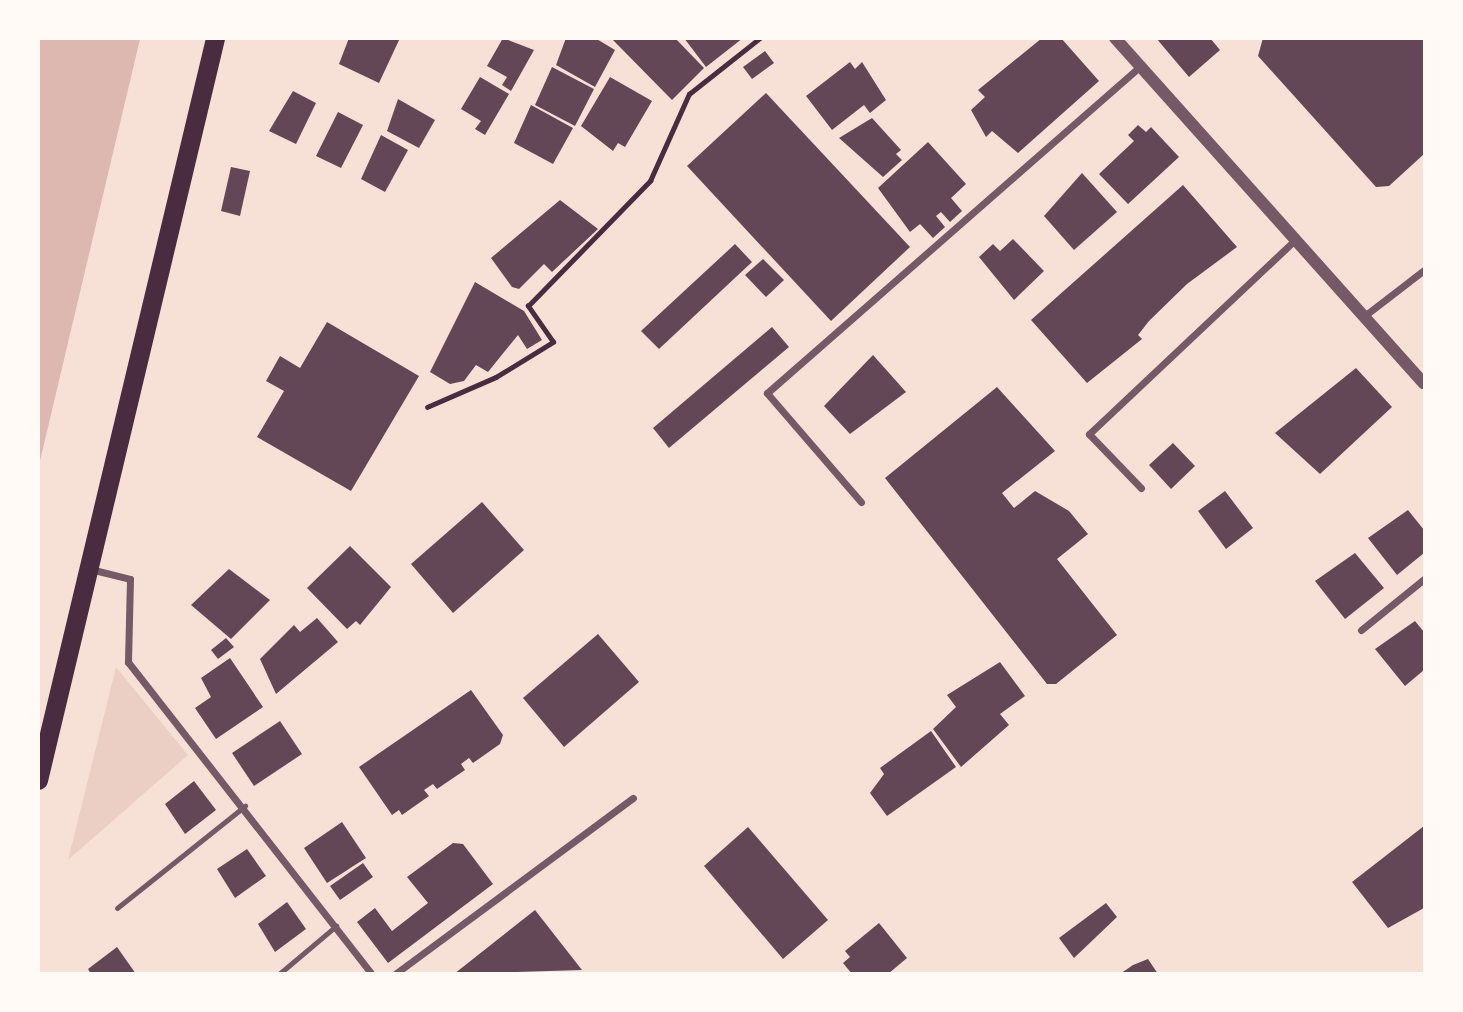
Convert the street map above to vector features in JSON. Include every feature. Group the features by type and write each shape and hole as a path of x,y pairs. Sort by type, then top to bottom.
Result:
{"highway":[{"path":"38,780 215,38"}],"street":[{"path":"1115,38 1293,242 1424,383"},
{"path":"861,502 767,393 1140,66"},
{"path":"1141,488 1089,434 1293,242"},
{"path":"1363,317 1424,270"},
{"path":"90,569 130,579 128,662 245,807 372,974"},
{"path":"1362,631 1424,579"},
{"path":"395,974 633,798"}],"lane":[{"path":"117,908 245,807"},
{"path":"279,974 336,926"}],"path":[{"path":"427,407 496,377 553,342 528,306 650,181 689,94 760,38"}],"shaded area":[{"path":"38,39 140,39 39,465"},
{"path":"116,667 188,755 68,860"}],"building":[{"path":"349,38 400,38 379,83 339,64"},
{"path":"503,38 534,50 511,91 502,85 507,77 487,66"},
{"path":"566,38 595,38 615,50 595,87 556,65"},
{"path":"611,38 675,38 704,68 672,100"},
{"path":"684,38 743,38 706,67"},
{"path":"1042,38 1061,38 1099,81 1018,153 992,131 986,137 971,110 985,97 978,90"},
{"path":"1156,38 1210,38 1220,50 1189,77"},
{"path":"1263,38 1424,38 1424,154 1389,186 1376,187 1258,56"},
{"path":"765,51 774,63 752,79 743,67"},
{"path":"850,62 855,69 862,62 886,100 870,113 864,105 832,130 806,96"},
{"path":"552,67 594,89 575,126 535,105"},
{"path":"480,77 509,94 485,135 475,129 481,121 461,109"},
{"path":"610,77 652,101 625,147 618,143 613,151 581,126"},
{"path":"293,91 316,103 296,144 269,131"},
{"path":"766,93 910,247 831,321 687,166"},
{"path":"398,99 435,120 419,148 387,131"},
{"path":"531,105 573,128 553,164 514,143"},
{"path":"338,112 363,125 341,168 316,156"},
{"path":"872,118 901,150 896,154 902,160 883,177 839,138"},
{"path":"1138,125 1146,132 1151,127 1179,157 1128,204 1099,174 1134,141 1128,135"},
{"path":"381,135 408,150 385,192 361,179"},
{"path":"928,142 966,184 951,198 962,211 950,222 941,212 936,216 945,227 933,238 920,224 910,232 878,188"},
{"path":"231,167 250,171 240,216 221,211"},
{"path":"1082,173 1117,212 1074,250 1044,216"},
{"path":"1183,185 1237,247 1187,284 1149,321 1138,335 1142,339 1087,383 1031,320"},
{"path":"560,200 598,229 552,272 544,264 519,289 512,287 491,258"},
{"path":"1013,239 1044,271 1014,300 979,257 993,244 1000,251"},
{"path":"735,244 752,262 659,349 641,331"},
{"path":"763,259 784,280 766,297 745,275"},
{"path":"475,282 524,311 542,340 527,349 518,335 488,372 476,365 464,381 450,384 430,372"},
{"path":"327,322 419,376 351,491 257,437 284,391 266,381 280,356 300,368"},
{"path":"772,327 789,347 669,448 653,428"},
{"path":"873,355 906,392 850,434 824,406"},
{"path":"1356,368 1392,407 1320,474 1275,433"},
{"path":"997,387 1055,451 1002,493 1014,508 1035,491 1069,511 1088,534 1057,559 1117,635 1056,684 1047,684 885,478"},
{"path":"1173,443 1195,466 1171,489 1149,465"},
{"path":"1225,491 1253,528 1226,549 1198,511"},
{"path":"482,502 524,550 453,613 411,564"},
{"path":"1408,510 1424,530 1424,553 1397,575 1368,538"},
{"path":"350,546 391,587 360,625 356,621 347,629 307,588"},
{"path":"1355,553 1384,588 1345,619 1315,581"},
{"path":"229,569 270,600 231,639 191,605"},
{"path":"317,618 338,642 276,694 260,659 294,625 300,632"},
{"path":"1415,621 1424,632 1424,670 1405,686 1375,649"},
{"path":"598,634 639,682 564,747 523,698"},
{"path":"226,638 234,647 218,659 211,650"},
{"path":"230,658 263,707 216,739 195,708 211,697 201,678"},
{"path":"1000,662 1025,696 1000,714 1009,725 961,767 933,729 956,707 947,695"},
{"path":"471,690 503,735 500,744 473,763 469,758 461,764 465,770 437,789 433,784 424,790 429,796 402,815 399,810 392,815 359,767"},
{"path":"280,721 302,754 254,786 232,753"},
{"path":"931,731 956,767 887,816 870,793 884,774 880,768"},
{"path":"194,781 216,810 185,834 165,804"},
{"path":"342,822 366,858 327,883 304,848"},
{"path":"1424,826 1424,908 1388,928 1352,882"},
{"path":"748,827 828,920 783,959 704,866"},
{"path":"453,843 463,844 493,884 388,963 357,922 375,908 392,931 428,903 407,877"},
{"path":"247,849 266,876 235,898 217,869"},
{"path":"363,863 373,877 340,900 330,886"},
{"path":"287,902 306,929 275,952 258,924"},
{"path":"1106,903 1117,917 1074,958 1059,938"},
{"path":"535,910 582,970 454,974"},
{"path":"879,923 907,958 888,974 852,974 843,963 850,957 845,951"},
{"path":"117,947 136,974 91,974 88,969"},
{"path":"1148,959 1158,974 1120,974 1133,965"}]}
